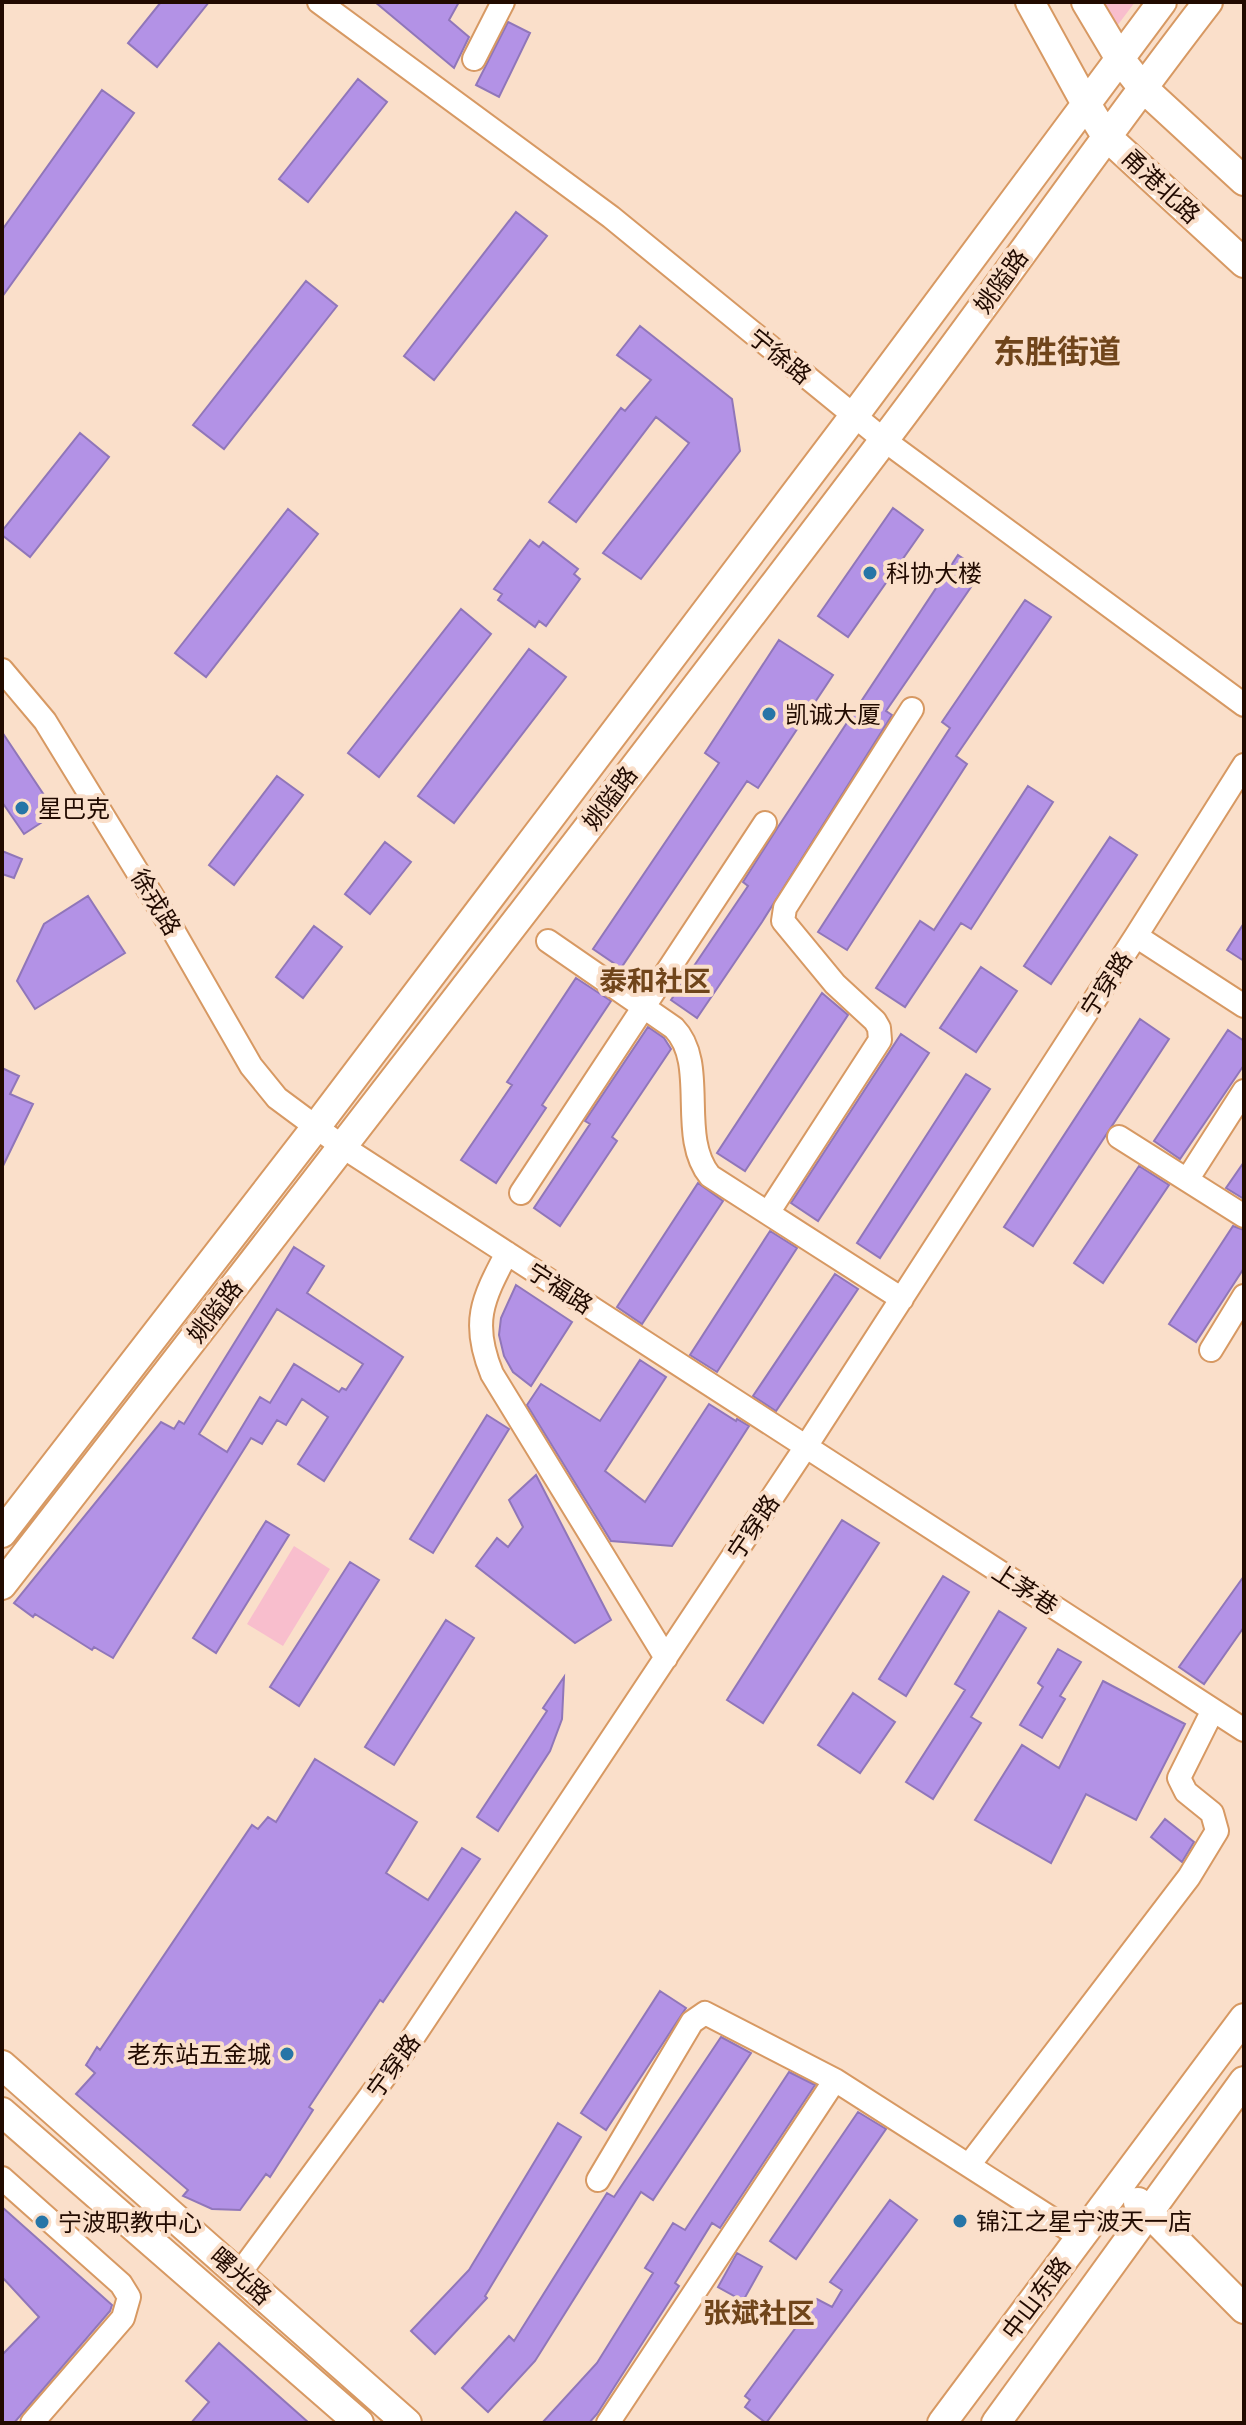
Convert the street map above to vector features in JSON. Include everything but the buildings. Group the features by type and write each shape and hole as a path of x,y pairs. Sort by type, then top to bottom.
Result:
{"main road":[{"name":"甬港北路","path":"1030,2 1106,136 1244,263"},
{"path":"1086,2 1120,59 1142,87 1244,181"},
{"name":"姚隘路","path":"2,1533 316,1127 854,416 1162,2"},
{"name":"姚隘路","path":"2,1585 343,1147 884,440 1142,87 1208,2"},
{"name":"中山东路","path":"942,2423 1244,2018"},
{"name":"曙光路","path":"2,2065 407,2423"},
{"name":"中山东路","path":"996,2423 1244,2081"},
{"name":"曙光路","path":"3,2114 359,2423"},
{"path":"1120,2187 1151,2213 1244,2309"}],"street":[{"name":"宁徐路","path":"319,2 611,217 884,440 1244,705"},
{"path":"474,59 503,2"},
{"name":"徐戎路","path":"2,670 45,721 173,930 251,1066 277,1098 316,1127"},
{"path":"768,1213 880,1040 875,1021 835,984 783,921 785,908 912,709"},
{"name":"宁穿路","path":"239,2274 408,2045 666,1658 902,1299 1244,765"},
{"path":"521,1193 765,823"},
{"path":"1136,936 1244,1006"},
{"path":"548,941 684,1038 697,1156 710,1176 902,1299"},
{"path":"1187,1180 1244,1091"},
{"name":"宁福路","path":"316,1127 805,1448"},
{"path":"1119,1137 1244,1216"},
{"path":"507,1253 494,1277 482,1314 479,1336 482,1350 492,1374 666,1658"},
{"path":"1211,1350 1244,1296"},
{"name":"上茅巷","path":"805,1448 1244,1730"},
{"path":"969,2165 1207,1850 1217,1831 1212,1813 1186,1792 1179,1778 1213,1710"},
{"path":"598,2180 692,2022 705,2013 835,2080 1082,2238"},
{"path":"608,2423 835,2080"},
{"path":"2,2178 121,2284 129,2297 123,2318 32,2423"}],"shaded area":[{"path":"1098,2 1135,2 1114,30"},
{"path":"294,1546 330,1569 283,1646 247,1624"}],"place":[{"name":"科协大楼","path":"870,573"},
{"name":"凯诚大厦","path":"769,714"},
{"name":"星巴克","path":"22,808"},
{"name":"老东站五金城","path":"287,2054"},
{"name":"锦江之星宁波天一店","path":"960,2221"},
{"name":"宁波职教中心","path":"42,2222"}],"district":[{"name":"东胜街道","path":"1057,352"},
{"name":"泰和社区","path":"655,981"},
{"name":"张斌社区","path":"759,2313"}]}
